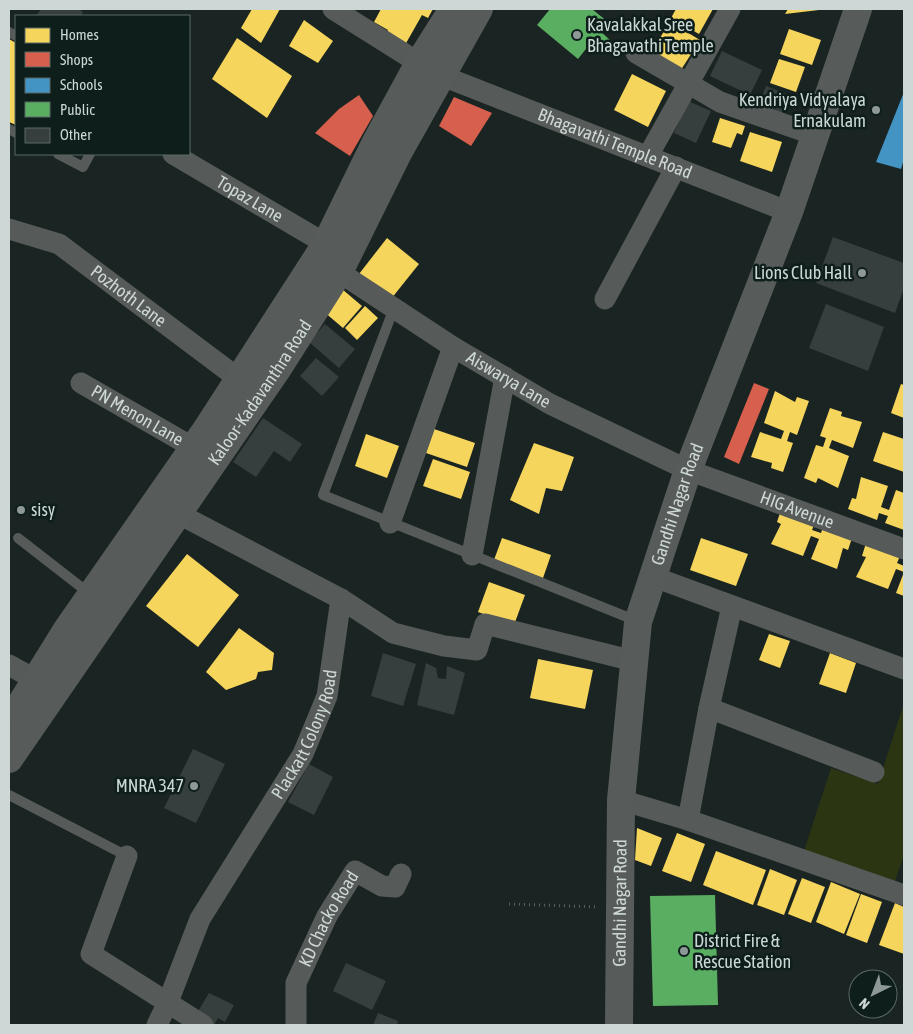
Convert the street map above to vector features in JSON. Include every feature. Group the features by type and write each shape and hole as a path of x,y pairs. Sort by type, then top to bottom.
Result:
{"main road":[{"name":"Kaloor-Kadavanthra Road","path":"9,723 91,595 168,506 278,368 338,272 430,69 453,9"},
{"name":"Kaloor-Kadavanthra Road","path":"9,759 168,506 194,448 326,244 376,142 430,69 479,9"},
{"name":"Gandhi Nagar Road","path":"619,1025 621,800 638,622 688,470 789,212 858,9"}],"street":[{"name":"Bhagavathi Temple Road","path":"333,9 430,69 789,212"},
{"path":"648,156 730,9"},
{"path":"636,53 720,102 815,135"},
{"name":"Topaz Lane","path":"175,155 326,244"},
{"path":"605,299 676,167"},
{"name":"Pozhoth Lane","path":"9,229 59,244 239,379"},
{"name":"Aiswarya Lane","path":"338,272 453,347 550,404 688,470"},
{"path":"390,523 453,347"},
{"path":"472,554 505,377"},
{"name":"PN Menon Lane","path":"81,383 194,448"},
{"name":"HIG Avenue","path":"688,470 904,549"},
{"path":"168,506 341,598 393,633 444,646 477,650 485,624 634,661"},
{"path":"654,577 904,669"},
{"name":"Plackatt Colony Road","path":"157,1025 168,1002 200,919 303,754 327,696 341,598"},
{"path":"688,820 709,708 732,606"},
{"path":"9,665 36,680"},
{"path":"709,708 874,772"},
{"path":"621,800 688,820 904,895"},
{"path":"127,856 91,954 203,1025"},
{"name":"KD Chacko Road","path":"296,1025 296,983 327,916 355,871 382,886 394,887 401,874"}],"lane":[{"path":"60,155 83,167 89,155"},
{"path":"394,308 323,495 638,622"},
{"path":"18,538 91,595"},
{"path":"9,795 127,856"}],"path":[{"path":"509,904 620,907"}],"green space":[{"path":"904,703 904,855 895,881 804,851 831,768 878,784"}],"building: Homes":[{"path":"252,9 280,9 261,43 241,28"},
{"path":"381,9 433,9 428,18 422,15 405,45 386,34 388,30 374,22"},
{"path":"676,9 713,9 699,34 671,18"},
{"path":"788,9 819,9 819,10 785,14"},
{"path":"304,20 333,41 318,63 289,46"},
{"path":"670,22 700,40 679,73 649,55"},
{"path":"789,29 821,40 812,65 780,54"},
{"path":"237,38 292,76 267,118 212,79"},
{"path":"9,39 15,42 15,125 9,122"},
{"path":"779,59 805,67 796,92 770,83"},
{"path":"632,74 666,91 648,127 614,110"},
{"path":"720,118 745,126 742,135 737,133 731,148 712,142"},
{"path":"750,132 782,142 772,172 740,161"},
{"path":"387,238 419,264 391,299 359,274"},
{"path":"342,289 362,306 343,328 323,311"},
{"path":"365,306 378,318 357,340 345,328"},
{"path":"901,384 904,385 904,418 891,413"},
{"path":"775,391 795,402 797,397 809,401 797,435 790,432 787,441 793,443 783,472 771,468 772,463 751,457 760,432 781,439 784,431 764,423"},
{"path":"830,408 842,412 841,416 862,422 853,448 832,440 829,448 849,456 838,488 818,478 816,483 804,478 816,445 823,447 826,438 820,436"},
{"path":"434,429 475,443 467,467 426,453"},
{"path":"883,432 904,439 904,472 873,461"},
{"path":"366,434 399,446 387,478 355,466"},
{"path":"534,443 574,457 562,491 546,488 539,514 510,500"},
{"path":"433,459 470,472 461,499 423,486"},
{"path":"861,477 888,486 881,507 889,510 896,490 904,493 904,530 885,523 888,516 879,513 877,520 848,509 852,498 856,499"},
{"path":"781,510 815,523 812,530 821,533 823,527 852,538 848,550 843,548 837,569 811,559 819,539 811,536 803,556 771,544 781,524 777,522"},
{"path":"502,538 551,555 543,578 494,560"},
{"path":"701,538 748,554 736,586 690,570"},
{"path":"866,543 900,556 897,563 904,566 904,572 896,569 888,589 856,577 866,557 862,556"},
{"path":"187,554 239,595 198,647 146,606"},
{"path":"904,572 904,596 896,593"},
{"path":"489,582 525,595 514,625 478,612"},
{"path":"239,628 274,653 272,670 258,672 256,679 226,690 206,672"},
{"path":"769,634 790,641 780,668 759,660"},
{"path":"830,653 856,663 846,693 819,684"},
{"path":"538,659 593,670 585,709 530,698"},
{"path":"637,828 662,838 651,866 635,860"},
{"path":"677,833 705,844 691,882 662,871"},
{"path":"716,851 766,870 753,905 703,885"},
{"path":"770,869 797,880 784,915 757,905"},
{"path":"802,878 825,887 811,923 788,914"},
{"path":"831,882 860,894 844,934 816,922"},
{"path":"861,894 882,902 867,943 846,935"},
{"path":"895,903 904,907 904,954 879,945"}],"building: Shops":[{"path":"359,95 373,116 350,156 315,133 339,109"},
{"path":"454,97 492,113 471,146 439,126"},
{"path":"754,383 769,389 739,464 724,457"}],"building: Schools":[{"path":"904,92 904,159 901,169 876,162"}],"building: Public":[{"name":"Kavalakkal Sree Bhagavathi Temple","path":"550,9 592,9 608,22 600,31 610,40 599,53 589,45 578,59 537,25"},
{"name":"District Fire & Rescue Station","path":"715,895 718,1005 653,1006 650,896"}],"building: Other":[{"path":"41,9 79,9 83,12 82,15 37,15"},
{"path":"722,51 762,70 750,95 710,76"},
{"path":"766,86 789,95 781,118 757,109"},
{"path":"688,101 711,111 696,143 674,133"},
{"name":"Lions Club Hall","path":"833,237 904,263 904,288 895,313 816,283"},
{"path":"826,304 884,327 868,371 809,348"},
{"path":"325,324 355,349 339,368 309,342"},
{"path":"316,358 339,377 322,396 300,376"},
{"path":"263,418 302,444 290,462 274,451 256,477 233,462"},
{"path":"383,653 416,664 403,706 371,696"},
{"path":"426,663 436,668 438,678 446,679 447,666 465,673 454,715 417,705"},
{"name":"MNRA 347","path":"193,749 225,764 196,823 164,808"},
{"path":"309,764 333,777 314,815 288,802"},
{"path":"346,963 386,981 372,1010 333,991"},
{"path":"209,993 234,1005 225,1022 218,1018 214,1025 197,1013"},
{"path":"378,1013 398,1021 397,1025 373,1025"}],"place":[{"name":"Kavalakkal Sree Bhagavathi Temple","path":"577,35"},
{"name":"Kendriya Vidyalaya Ernakulam","path":"876,110"},
{"name":"Lions Club Hall","path":"862,273"},
{"name":"sisy","path":"21,510"},
{"name":"MNRA 347","path":"194,786"},
{"name":"District Fire & Rescue Station","path":"684,951"}]}
